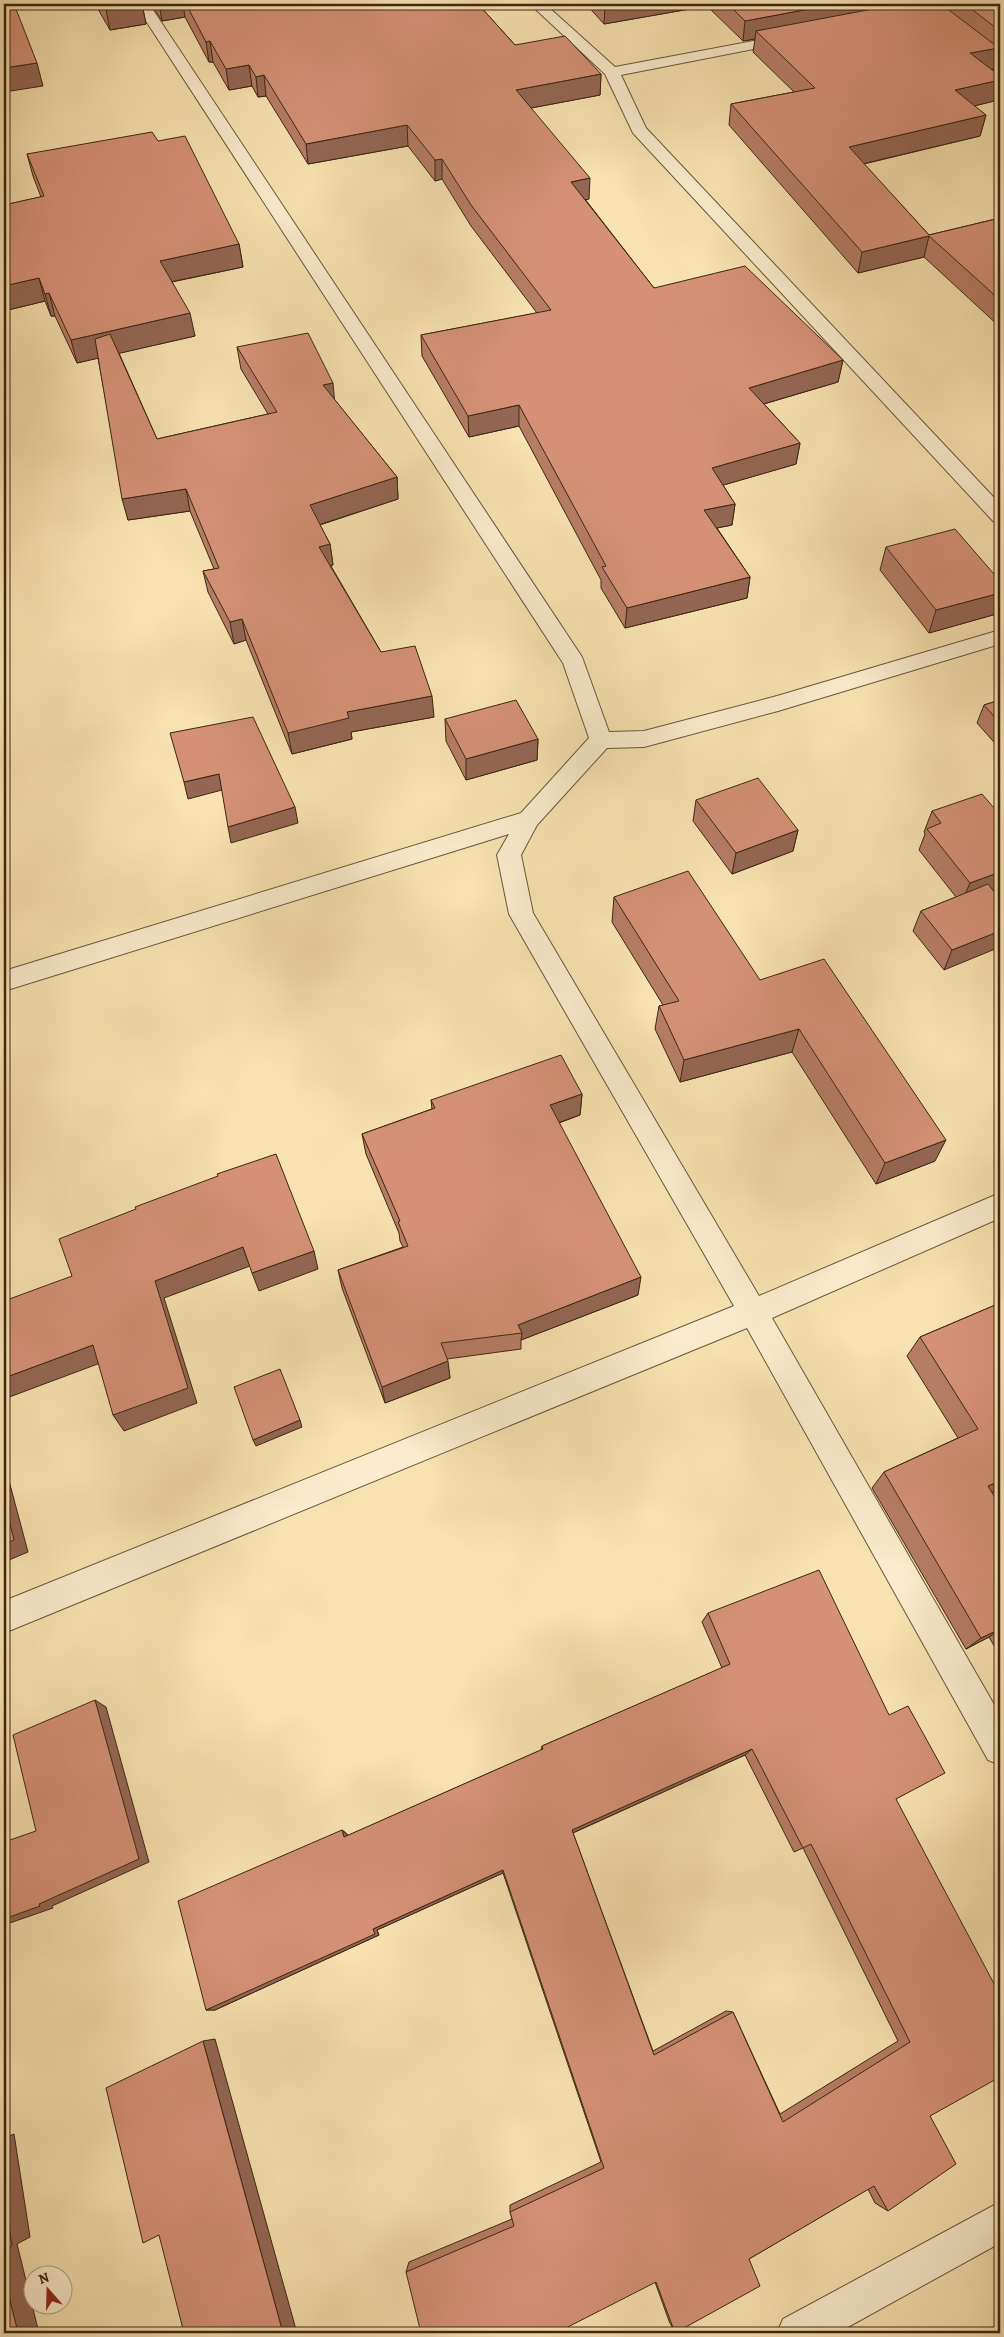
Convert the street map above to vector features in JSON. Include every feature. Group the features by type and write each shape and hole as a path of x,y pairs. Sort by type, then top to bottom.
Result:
{"street":[{"path":"142,4 574,662 601,740"},
{"path":"537,4 612,72 639,130 1000,516"},
{"path":"955,29 1000,65"},
{"path":"612,72 806,35"},
{"path":"1000,637 644,739 601,740 530,819 509,855 521,914 754,1312 1000,1748"},
{"path":"4,981 530,819"},
{"path":"4,1617 754,1312 1000,1205"},
{"path":"797,2333 1000,2222"}],"building":[{"path":"4,4 14,4 37,63 4,68"},
{"path":"103,4 140,4 106,10"},
{"path":"186,4 478,4 515,45 565,36 601,74 516,90 590,178 571,182 654,288 745,266 843,360 749,388 800,443 712,468 735,504 704,510 750,577 627,608 602,567 606,566 519,405 468,416 421,335 551,310 471,205 442,159 435,160 407,125 306,144 264,75 256,77 249,65 226,69 210,41 206,42"},
{"path":"728,4 836,4 745,21"},
{"path":"899,4 941,4 999,48 970,53 1000,76 1000,80 955,90 986,115 849,147 929,235 1000,218 1000,300 929,236 862,252 731,104 815,88 756,31"},
{"path":"965,4 1000,4 1000,31"},
{"path":"152,132 158,141 185,136 239,244 160,261 190,313 71,340 49,293 45,294 39,278 4,286 4,205 44,196 27,154"},
{"path":"308,333 333,383 323,385 397,477 310,505 330,544 319,547 381,652 415,646 432,696 347,712 349,718 288,733 242,619 230,622 203,571 219,568 186,489 122,499 95,339 110,334 157,439 277,412 237,347"},
{"path":"955,529 1000,581 1000,593 936,610 886,547"},
{"path":"516,700 538,739 466,759 445,719"},
{"path":"1000,700 1000,723 984,705"},
{"path":"253,717 295,807 228,827 219,774 184,782 170,733"},
{"path":"758,778 798,830 736,853 696,800"},
{"path":"982,794 1000,815 1000,872 970,883 927,829 941,823 932,811"},
{"path":"688,871 760,980 824,959 946,1140 885,1163 799,1029 684,1060 659,1006 679,1001 614,897"},
{"path":"988,884 1000,899 1000,931 952,950 921,911"},
{"path":"561,1055 582,1094 550,1105 641,1277 518,1325 522,1333 441,1343 448,1361 382,1387 338,1270 408,1246 398,1222 400,1221 362,1134 435,1108 431,1100"},
{"path":"276,1154 314,1251 252,1273 243,1247 155,1281 188,1388 113,1415 93,1345 4,1378 4,1301 72,1276 59,1239 136,1209 135,1207 218,1176 217,1174"},
{"path":"1000,1303 1000,1481 988,1486 1000,1506 1000,1629 981,1638 884,1472 978,1429 920,1337"},
{"path":"280,1369 300,1420 253,1440 234,1387"},
{"path":"4,1501 14,1540 4,1544"},
{"path":"819,1570 889,1715 908,1706 945,1773 896,1799 1000,1995 1000,2077 930,2116 956,2164 888,2211 874,2186 749,2259 760,2286 675,2333 656,2282 556,2333 421,2333 406,2272 514,2226 510,2212 604,2168 503,1870 373,1929 375,1934 206,2010 178,1901 342,1830 344,1837 543,1749 542,1746 730,1664 708,1613","holes":["752,1749 803,1848 811,1844 910,2042 783,2122 733,2012 654,2055 572,1830"]},
{"path":"95,1700 139,1859 39,1904 40,1906 4,1919 4,1842 36,1831 13,1735"},
{"path":"203,2041 283,2333 184,2333 159,2235 143,2243 106,2088"},
{"path":"4,2191 12,2246 4,2250"},
{"path":"4,2276 18,2333 4,2333"}]}
